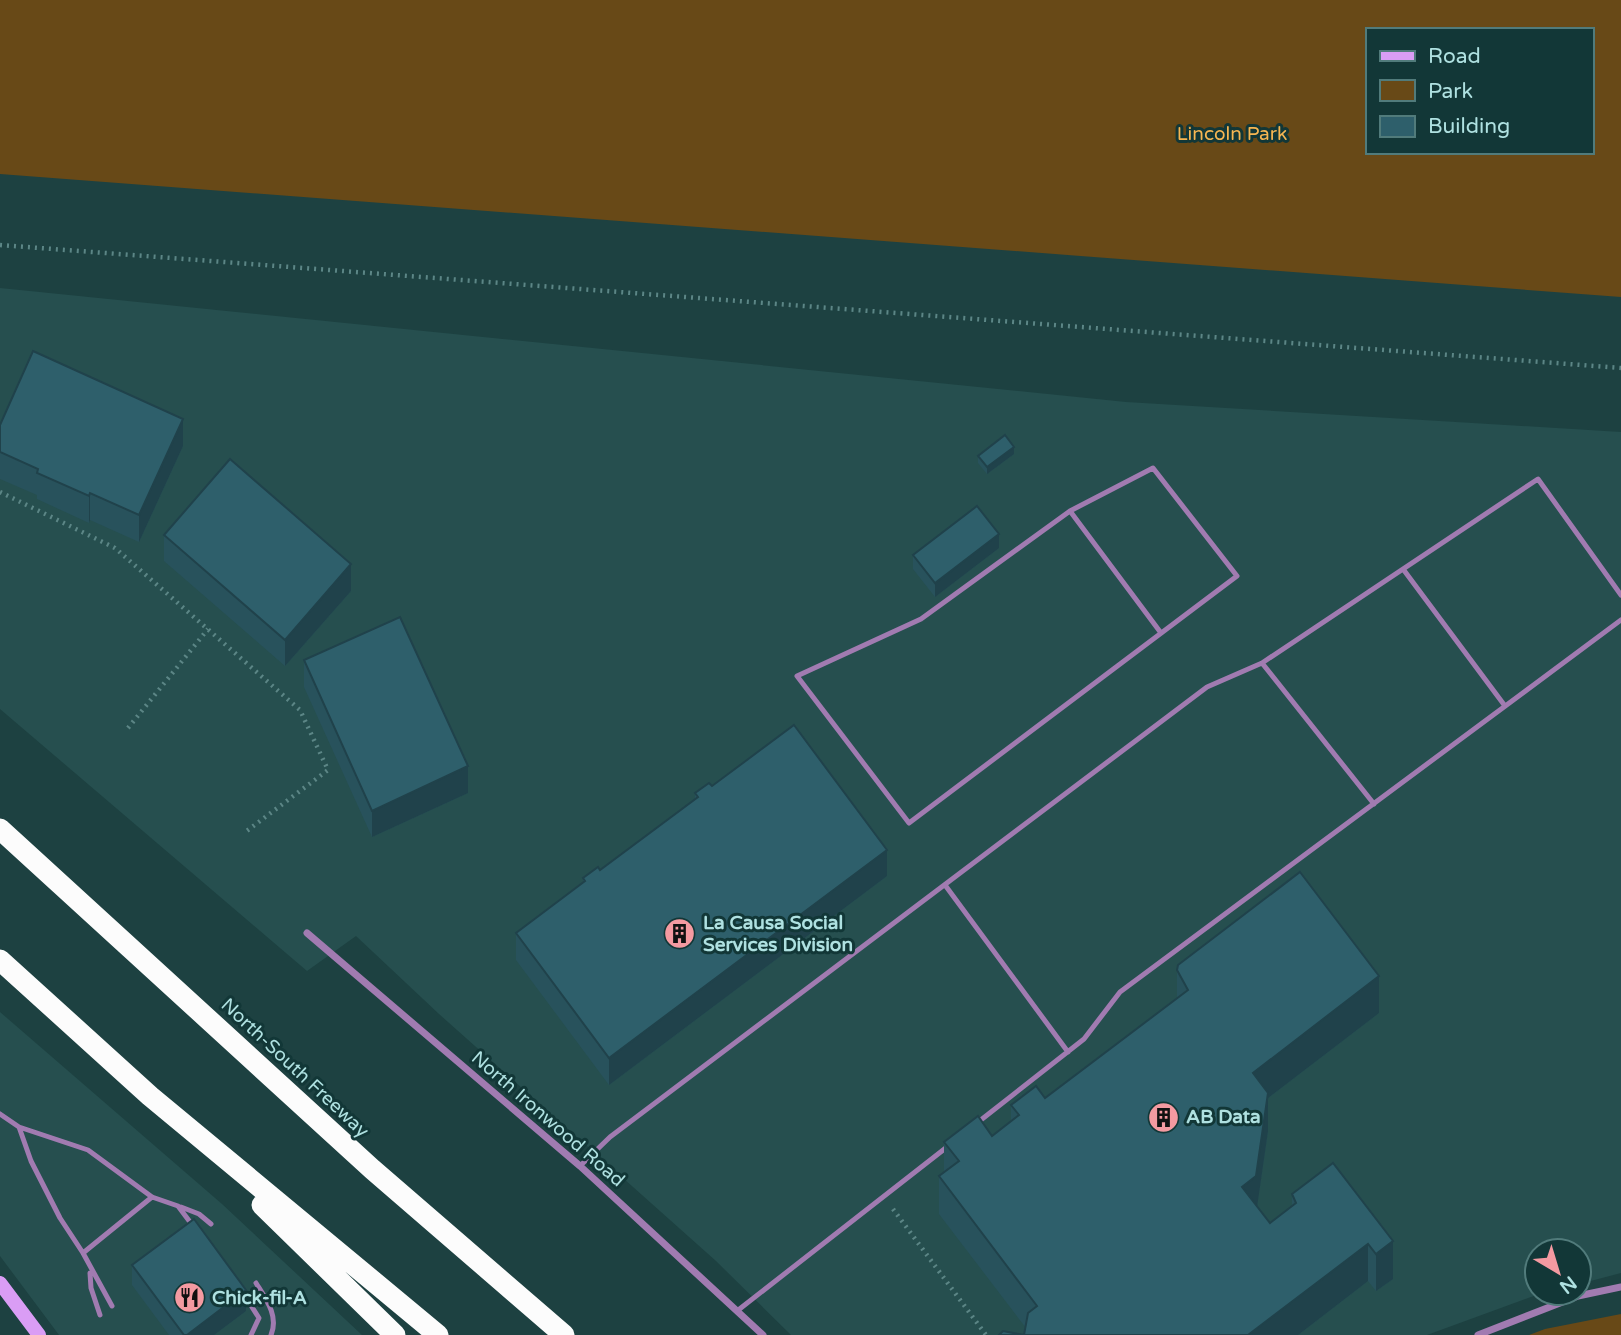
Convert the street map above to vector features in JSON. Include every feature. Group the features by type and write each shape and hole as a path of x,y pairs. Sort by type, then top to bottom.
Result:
{"highway":[{"name":"North-South Freeway","path":"0,829 372,1169 565,1335"},
{"path":"0,960 150,1096 395,1335"},
{"path":"150,1096 438,1335"}],"main road":[{"path":"0,1283 39,1335"}],"street":[{"name":"North Ironwood Road","path":"307,933 580,1166 763,1335"},
{"path":"1478,1335 1578,1296 1621,1287"}],"lane":[{"path":"1153,468 1237,576 909,823 797,676 921,619 1070,511 1153,468"},
{"path":"580,1166 610,1137 1207,687 1262,663 1538,479 1621,595"},
{"path":"1070,511 1161,633"},
{"path":"1403,569 1505,706"},
{"path":"972,1128 1084,1039 1120,992 1621,620"},
{"path":"1262,663 1374,804"},
{"path":"945,885 1068,1052"},
{"path":"0,1114 19,1127 88,1150 152,1197 199,1214 211,1224"},
{"path":"19,1127 32,1161 60,1218 112,1306"},
{"path":"737,1311 951,1144"},
{"path":"83,1253 152,1197"},
{"path":"178,1206 199,1234"},
{"path":"90,1269 91,1289 100,1315"},
{"path":"256,1283 270,1306 275,1326 271,1335"},
{"path":"243,1293 259,1318 251,1335"}],"path":[{"path":"0,245 1621,368"},
{"path":"0,492 115,548 300,710 328,770 244,833"},
{"path":"128,728 208,629"},
{"path":"884,1196 986,1335"}],"shaded area":[{"path":"0,288 1126,402 1621,432 1621,1273 1593,1280 1593,1237 1523,1237 1523,1300 1427,1335 791,1335 716,1261 439,1014 356,936 307,971 0,709"},
{"path":"0,1012 222,1204 362,1335 59,1335 0,1256"}],"green space":[{"name":"Lincoln Park","path":"0,0 1621,0 1621,297 0,174"},
{"path":"1621,1314 1621,1335 1529,1335 1545,1329"}],"building":[{"path":"33,351 183,419 139,515 37,473 38,469 0,452 0,425"},
{"path":"1005,435 1014,447 987,467 978,456"},
{"path":"230,459 351,564 285,640 164,535"},
{"path":"977,506 999,534 935,583 913,555"},
{"path":"400,617 468,766 372,811 304,660"},
{"name":"La Causa Social Services Division","path":"794,725 887,850 609,1058 516,933 585,881 583,878 598,867 600,870 698,797 695,793 709,783 712,786"},
{"name":"AB Data","path":"1300,872 1379,976 1253,1073 1268,1093 1256,1176 1242,1187 1270,1223 1296,1203 1292,1194 1333,1163 1393,1241 1376,1254 1368,1244 1248,1335 1024,1335 1028,1313 1037,1306 939,1176 959,1161 944,1142 978,1116 992,1136 1019,1115 1011,1105 1036,1086 1045,1098 1188,990 1177,970 1178,965"},
{"name":"Chick-fil-A","path":"194,1219 246,1290 184,1335 132,1265"},
{"path":"1003,1331 1024,1335 999,1335"}],"place":[{"name":"La Causa Social Services Division","path":"680,934"},
{"name":"AB Data","path":"1163,1117"},
{"name":"Chick-fil-A","path":"189,1298"}]}
